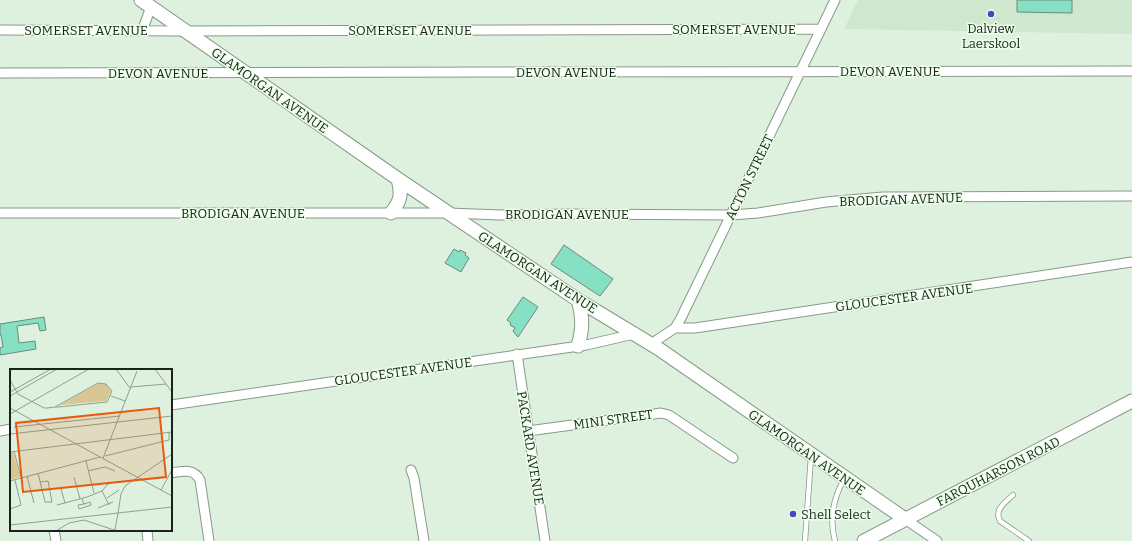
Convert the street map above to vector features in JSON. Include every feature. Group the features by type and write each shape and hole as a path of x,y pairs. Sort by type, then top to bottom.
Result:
{"street":[{"name":"ACTON STREET","path":"651,344 675,328 835,0"},
{"path":"142,31 146,4"},
{"name":"GLAMORGAN AVENUE","path":"146,4 448,213 578,300 651,344 936,541"},
{"name":"SOMERSET AVENUE","path":"0,30 185,31 821,29"},
{"name":"DEVON AVENUE","path":"0,73 1132,70"},
{"path":"391,213 400,200 398,179"},
{"name":"BRODIGAN AVENUE","path":"0,213 448,213 501,215 731,215 758,213 826,202 883,197 1132,196"},
{"name":"GLOUCESTER AVENUE","path":"675,328 695,328 1132,262"},
{"path":"578,300 582,320 582,332 578,346"},
{"name":"GLOUCESTER AVENUE","path":"172,405 578,346 604,342 634,334"},
{"name":"PACKARD AVENUE","path":"517,354 545,541"},
{"name":"FARQUHARSON ROAD","path":"864,541 1132,401"},
{"name":"MINI STREET","path":"528,431 661,412 669,415 733,458"},
{"path":"0,431 10,429"},
{"path":"411,470 414,478 424,541"},
{"path":"172,473 186,471 198,475 209,541"},
{"path":"54,531 56,541"},
{"path":"147,531 148,541"}],"lane":[{"path":"805,541 811,455"},
{"path":"835,541 832,520 834,502 844,478"},
{"path":"1013,495 999,508 997,513 998,518 1000,521 1029,541"}],"shaded area":[{"name":"Dalview Laerskool","path":"858,0 1132,0 1132,34 844,29"}],"building":[{"path":"1017,0 1072,0 1072,13 1017,12"},
{"path":"564,245 613,279 600,296 551,264"},
{"path":"454,249 459,252 460,250 466,253 465,255 469,258 461,272 445,263"},
{"path":"523,297 538,307 518,337 513,331 515,328 510,325 511,323 507,320"},
{"path":"44,317 46,330 40,331 38,323 17,326 19,343 35,341 36,349 0,355 0,348 3,347 0,335 0,324"}],"place":[{"name":"Dalview Laerskool","path":"991,14"},
{"name":"Shell Select","path":"793,514"}]}
